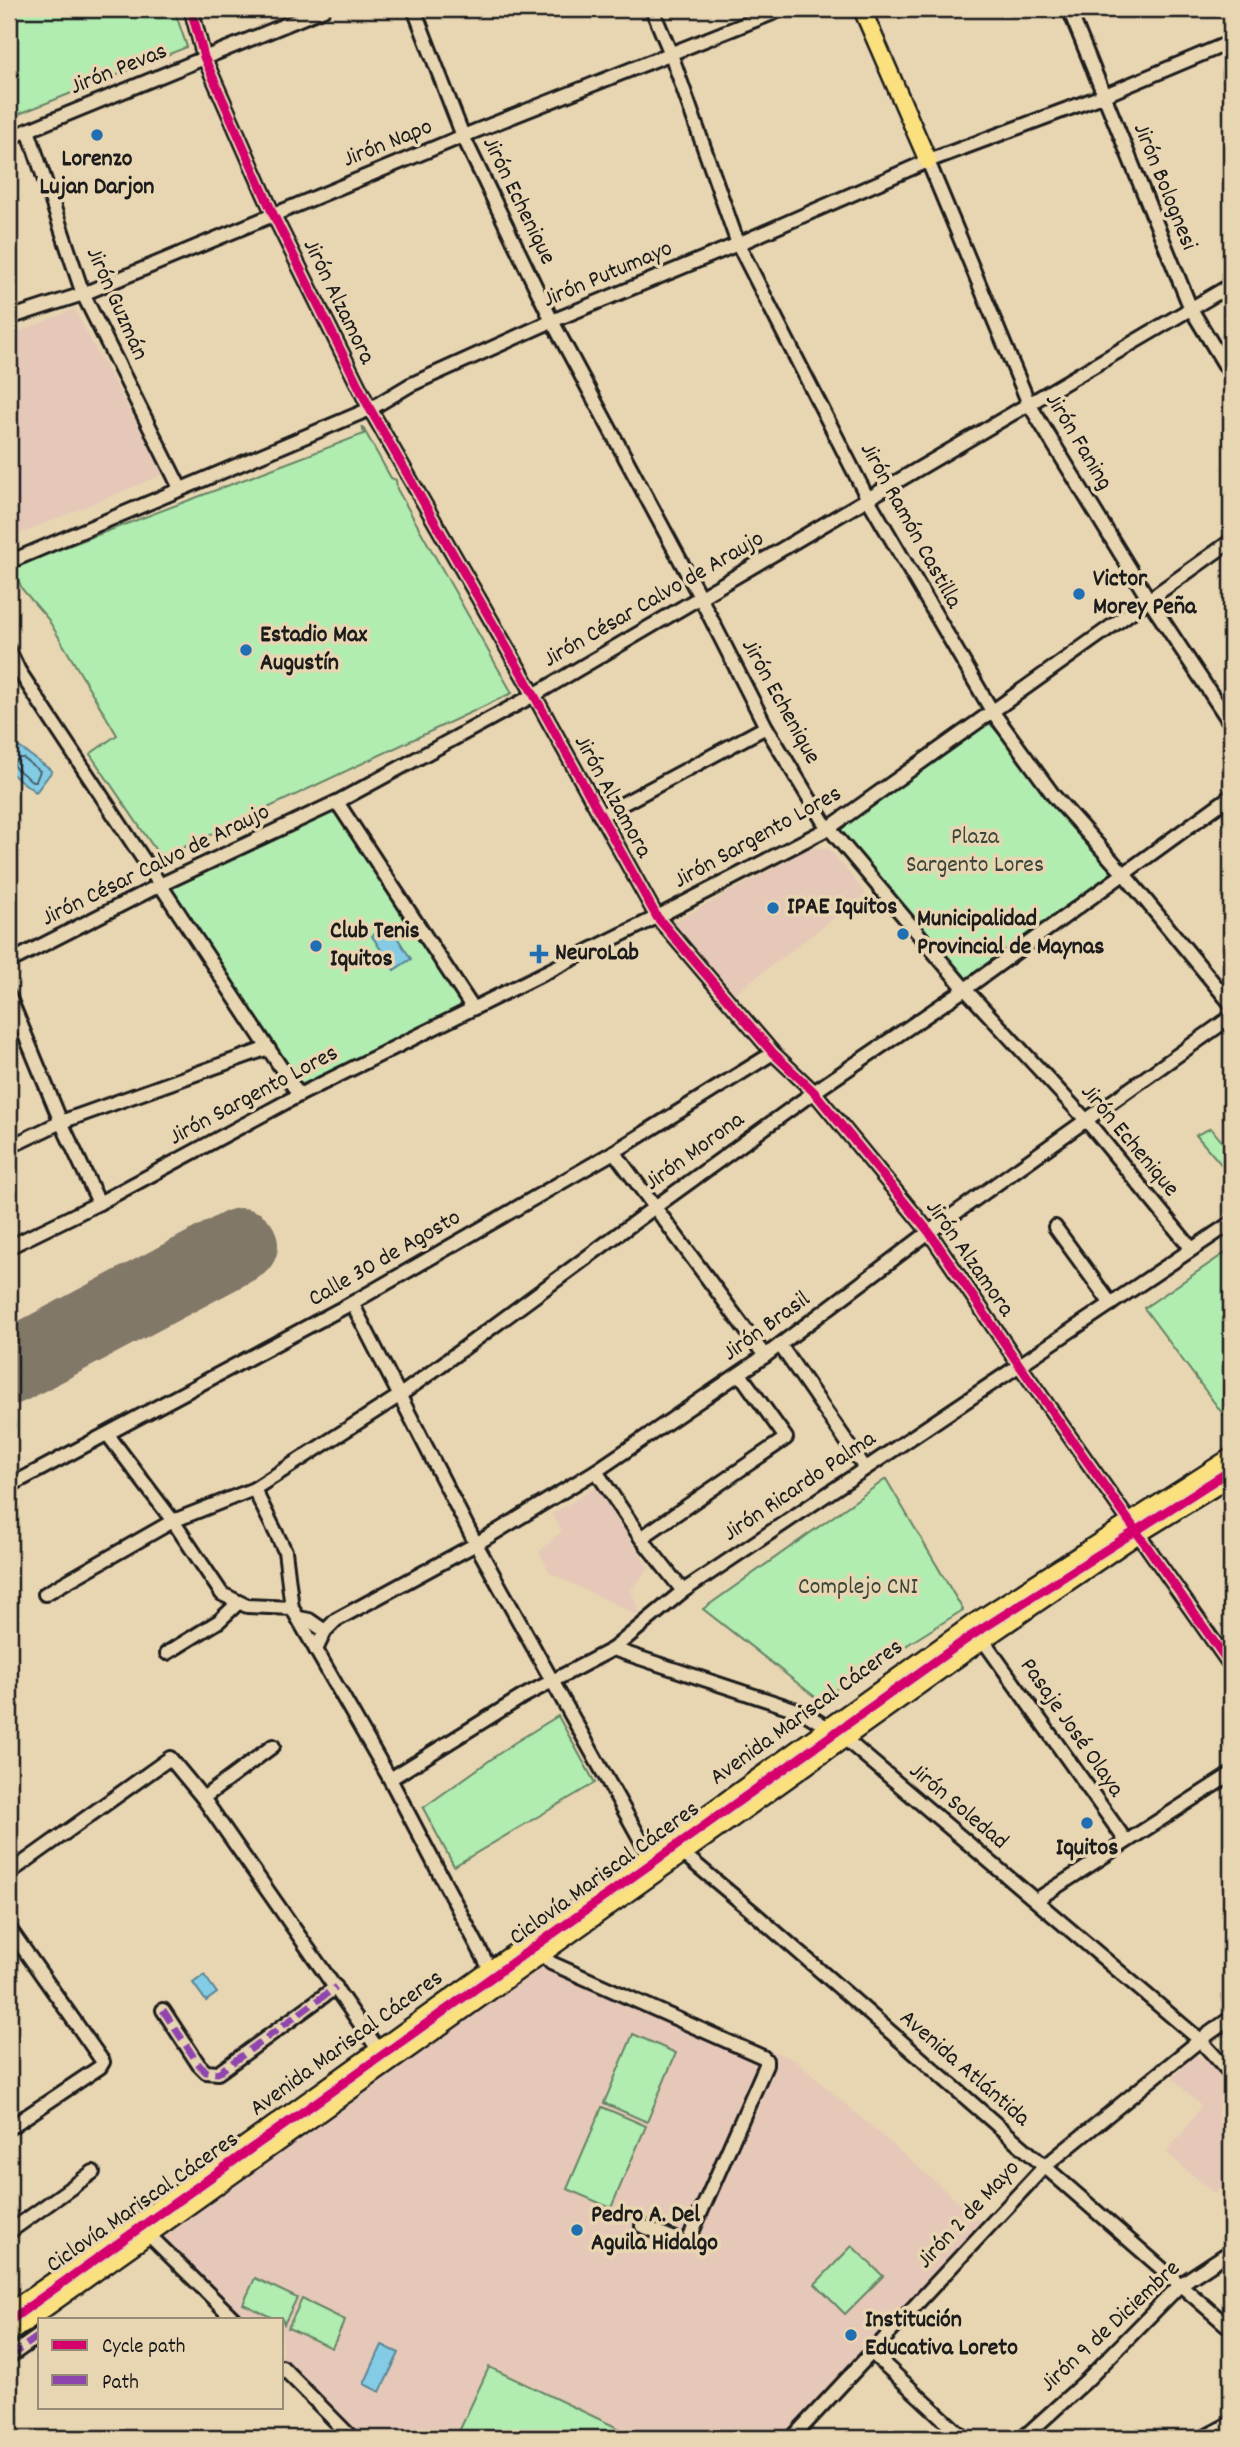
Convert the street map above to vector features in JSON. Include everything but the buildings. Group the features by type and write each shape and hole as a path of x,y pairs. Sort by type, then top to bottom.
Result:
{"main road":[{"path":"862,9 928,161"},
{"name":"Avenida Mariscal Cáceres","path":"9,2334 143,2229 384,2057 500,1984 983,1640 1231,1457"},
{"name":"Avenida Mariscal Cáceres","path":"384,2057 489,1970 972,1624 1135,1527 1231,1477"},
{"name":"Avenida Mariscal Cáceres","path":"9,2312 143,2229"}],"street":[{"name":"Jirón Alzamora","path":"191,9 204,58 273,214 370,409 534,695 657,917 773,1052 814,1092 929,1232 1231,1666"},
{"name":"Jirón Pevas","path":"9,138 324,9"},
{"name":"Jirón Echenique","path":"414,9 463,136 552,321 700,597 766,727 823,821 965,989 1086,1120 1192,1250"},
{"name":"Jirón Ramón Castilla","path":"652,9 671,54 738,244 868,499 992,711 1054,796 1124,874 1231,1004"},
{"name":"Jirón Napo","path":"9,318 83,293 463,136 783,9"},
{"name":"Jirón Bolognesi","path":"1069,9 1191,309 1231,376"},
{"name":"Jirón Putumayo","path":"9,562 370,409 410,385 552,321 928,161 1105,95 1231,43"},
{"name":"Jirón Guzmán","path":"28,130 83,293 180,488"},
{"name":"Jirón Faning","path":"928,161 1029,404 1149,600 1231,724"},
{"name":"Jirón César Calvo de Araujo","path":"9,962 160,885 337,802 534,695 1231,285"},
{"name":"Jirón Sargento Lores","path":"9,1247 99,1203 299,1095 829,828 1231,541"},
{"path":"9,650 19,671 299,1095"},
{"path":"600,816 766,727"},
{"name":"Jirón Morona","path":"45,1594 173,1521 254,1489 399,1396 814,1092 965,989 1231,796"},
{"path":"337,802 472,1007"},
{"path":"9,996 61,1122 99,1203"},
{"name":"Jirón Brasil","path":"316,1650 325,1631 336,1620 476,1544 596,1471 740,1374 929,1232 1231,1017"},
{"path":"9,1147 61,1122 268,1048"},
{"name":"Calle 30 de Agosto","path":"9,1486 352,1303 614,1152 773,1052"},
{"path":"614,1152 765,1356"},
{"name":"Jirón Ricardo Palma","path":"390,1779 522,1697 613,1648 683,1591 1231,1223"},
{"path":"1055,1227 1111,1304"},
{"path":"352,1303 476,1544 658,1871"},
{"path":"780,1345 865,1468"},
{"path":"641,1538 786,1438 740,1374"},
{"path":"108,1435 173,1521 222,1594 247,1606 295,1613 325,1631"},
{"path":"596,1471 641,1538 683,1591"},
{"path":"254,1489 285,1551 295,1613 390,1779 489,1970 500,1984"},
{"path":"167,1653 219,1621 237,1603"},
{"name":"Pasaje José Olaya","path":"983,1640 1126,1841"},
{"name":"Jirón Soledad","path":"613,1648 803,1712 844,1738 1200,2039 1231,2074"},
{"path":"203,1798 273,1746"},
{"path":"9,1873 170,1758 203,1798 384,2057"},
{"path":"1036,1900 1231,1774"},
{"name":"Avenida Atlántida","path":"668,1841 1231,2329"},
{"path":"9,1928 103,2062 100,2067 9,2128"},
{"path":"542,1954 551,1963 766,2060 689,2239 682,2242 642,2226"},
{"path":"163,2010 199,2065 206,2072 218,2073 336,1987"},
{"name":"Jirón 2 de Mayo","path":"792,2438 1044,2166 1200,2039 1231,2018"},
{"path":"9,2232 93,2172"},
{"path":"143,2229 233,2318"},
{"name":"Jirón 9 de Diciembre","path":"1023,2438 1086,2381 1181,2284 1231,2251"},
{"path":"9,2357 38,2336"},
{"path":"871,2352 964,2438"},
{"path":"284,2369 352,2438"},
{"path":"1203,2438 1231,2423"}],"shaded area":[{"path":"74,309 164,474 17,535 9,519 9,336"},
{"name":"IPAE Iquitos","path":"813,847 829,849 866,894 735,993 672,923"},
{"path":"596,1487 649,1568 631,1590 640,1616 550,1573 539,1552 562,1531 552,1514"},
{"path":"548,1956 796,2061 987,2227 792,2438 361,2438 284,2363 284,2318 238,2318 155,2237"},
{"path":"1195,2055 1207,2060 1227,2079 1224,2084 1231,2092 1231,2174 1215,2194 1166,2152 1201,2106 1172,2078"}],"green space":[{"path":"9,9 174,9 187,47 9,118"},
{"path":"362,426 391,478 396,480 397,489 512,693 161,858 90,754 117,735 48,619 22,589 15,572 10,568 364,434"},
{"name":"Plaza Sargento Lores","path":"984,717 1124,874 965,989 829,828"},
{"name":"Club Tenis Iquitos","path":"337,802 472,1007 299,1095 160,885"},
{"path":"1211,1128 1231,1153 1231,1165 1225,1169 1196,1135"},
{"path":"1231,1249 1231,1425 1144,1308"},
{"name":"Complejo CNI","path":"886,1479 963,1610 819,1700 703,1609"},
{"path":"558,1716 595,1783 454,1866 423,1808 514,1743"},
{"path":"633,2034 676,2053 647,2122 604,2103"},
{"path":"602,2107 646,2126 611,2208 567,2189"},
{"path":"852,2246 883,2276 845,2314 815,2284"},
{"path":"255,2278 297,2298 284,2324 284,2318 273,2318 243,2304"},
{"path":"302,2299 345,2320 332,2348 288,2328"},
{"path":"489,2367 639,2438 456,2438"}],"water":[{"path":"19,747 52,771 36,792 9,772 9,760"},
{"path":"389,925 411,959 394,970 372,936"},
{"path":"204,1975 217,1993 206,2001 193,1983"},
{"path":"382,2345 399,2353 380,2392 364,2384"}],"runway":[{"path":"9,1368 241,1245"}],"marked path":[{"path":"163,2010 199,2065 206,2072 218,2073 336,1987"},
{"path":"9,2357 38,2336"}],"cycle path":[{"path":"191,9 204,57 273,214 370,409 534,695 657,917 773,1053 814,1092 929,1232 1231,1666"},
{"name":"Ciclovía Mariscal Cáceres","path":"9,2321 968,1638 1231,1470"}],"place":[{"name":"Lorenzo Lujan Darjon","path":"97,135"},
{"name":"Victor Morey Peña","path":"1079,594"},
{"name":"Estadio Max Augustín","path":"246,650"},
{"name":"IPAE Iquitos","path":"773,908"},
{"name":"Municipalidad Provincial de Maynas","path":"903,934"},
{"name":"Club Tenis Iquitos","path":"316,946"},
{"name":"NeuroLab","path":"539,954"},
{"name":"Iquitos","path":"1087,1823"},
{"name":"Pedro A. Del Aguila Hidalgo","path":"577,2230"},
{"name":"Institución Educativa Loreto","path":"851,2335"}]}
